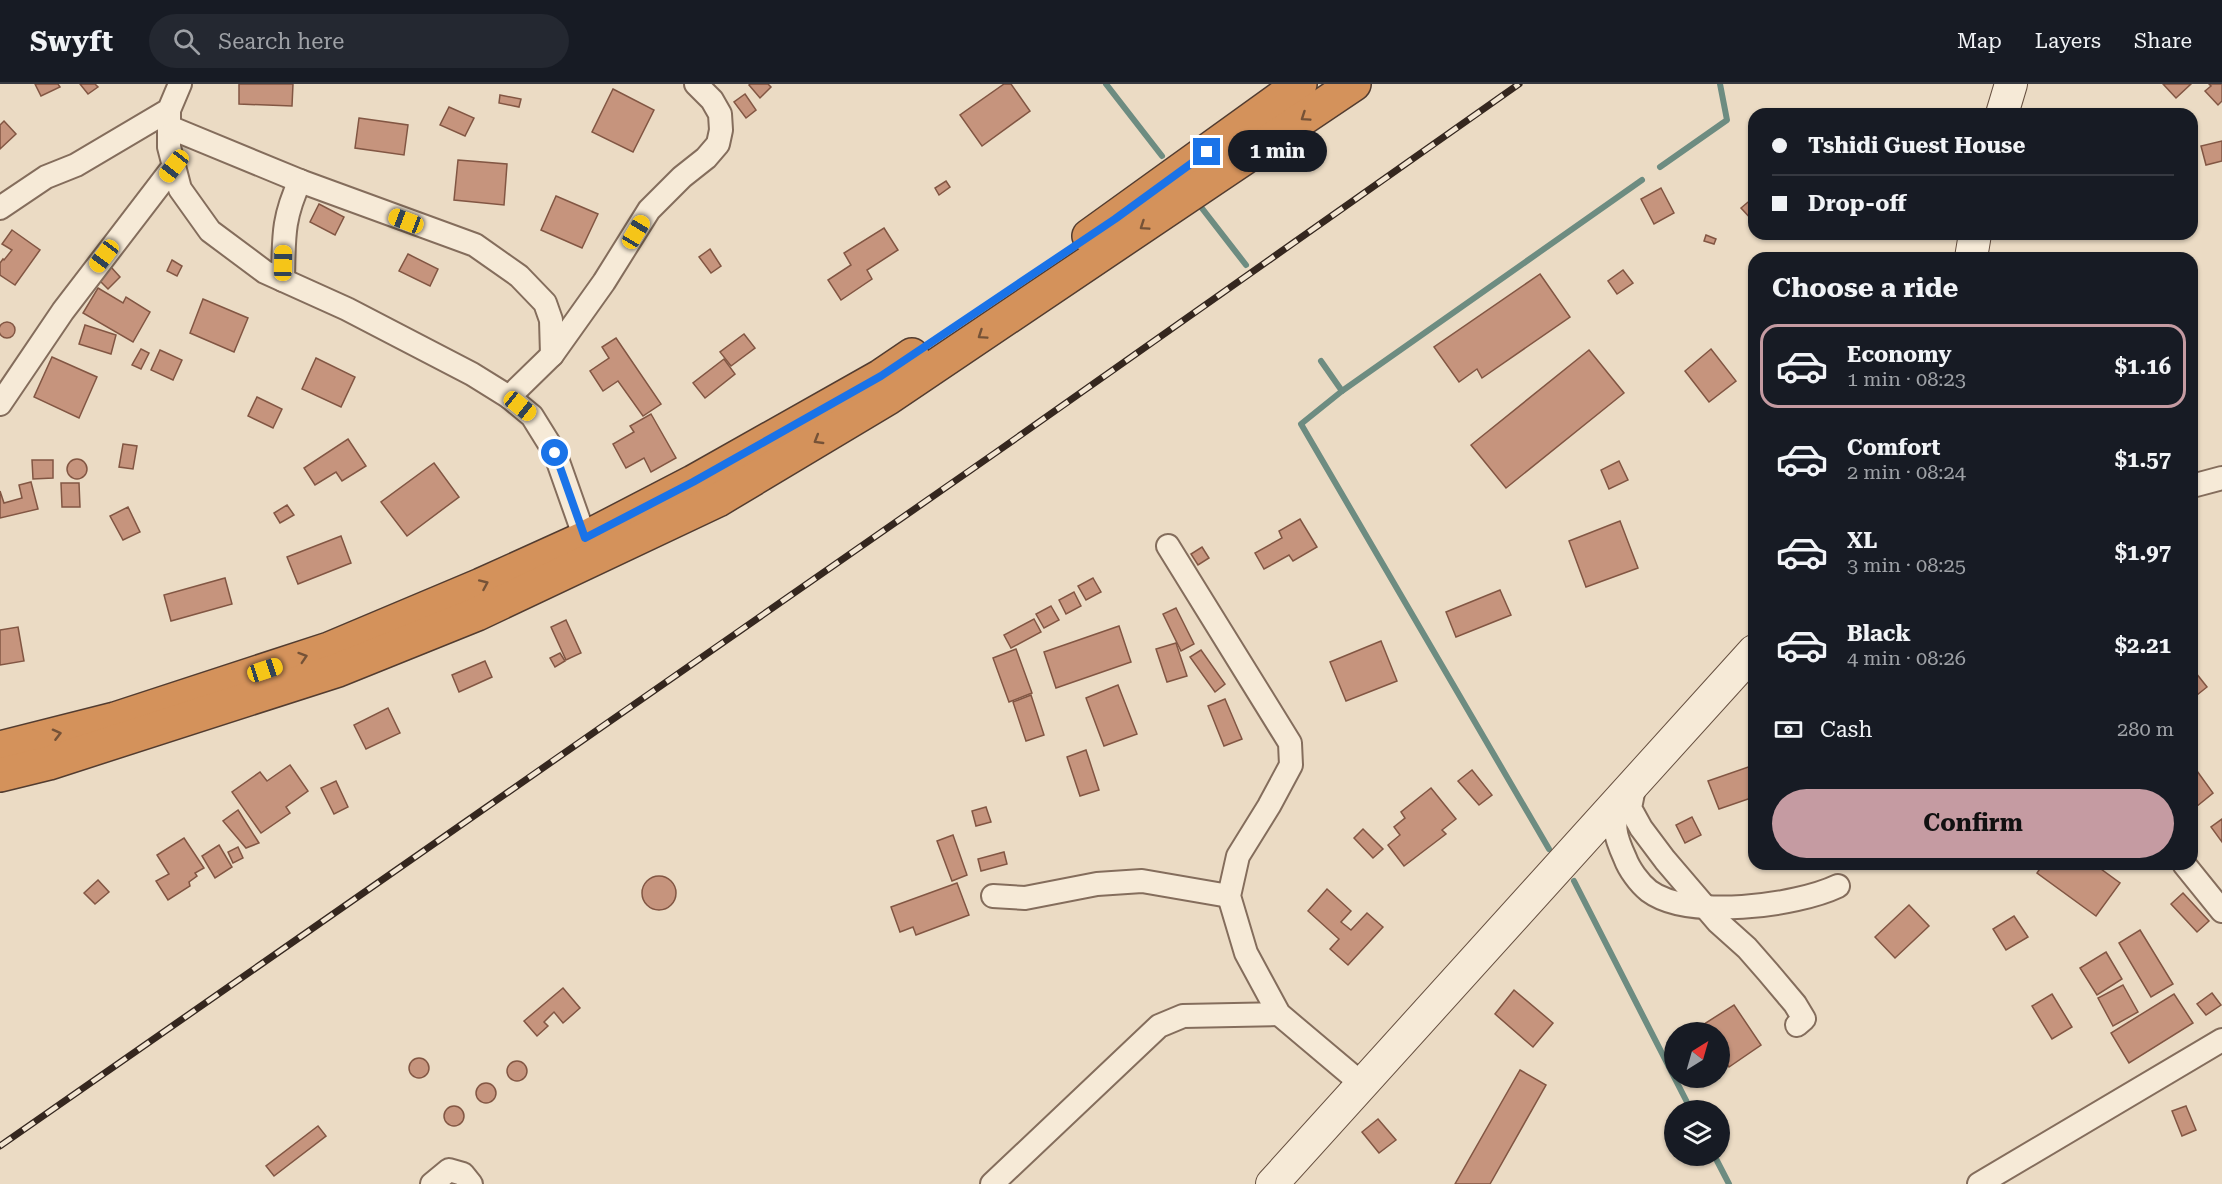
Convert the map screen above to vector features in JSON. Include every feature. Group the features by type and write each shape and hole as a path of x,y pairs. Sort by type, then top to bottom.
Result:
{"highway":[{"path":"0,748 115,719 329,649 585,538 693,482 881,376 1115,219 1300,84"},
{"path":"0,775 49,763 339,670 477,614 718,500 888,398 1354,84"}],"street":[{"path":"180,84 169,119 169,147 180,189 210,231 265,272 347,309 472,374 509,397 532,416 555,453 585,538"},
{"path":"509,397 552,355 604,282 649,210 682,177 706,158 718,144 721,130 720,114 712,100 696,84"},
{"path":"1999,108 2003,84"},
{"path":"2004,108 2011,84"},
{"path":"169,119 300,181 475,245 519,276 544,303 551,320 552,355"},
{"path":"0,208 46,177 76,165 169,119"},
{"path":"0,404 63,311 174,166"},
{"path":"283,280 284,229 290,203 300,181"},
{"path":"2198,484 2222,478"},
{"path":"1168,546 1290,743 1291,765 1238,856 1228,896 1246,953 1279,1014 1362,1084"},
{"path":"1272,1184 1748,658"},
{"path":"1628,789 1630,808 1641,828 1704,907 1747,948 1795,1004 1804,1019 1797,1025"},
{"path":"1628,789 1614,821 1619,846 1629,867 1649,891 1693,907 1737,907 1790,902 1820,895 1838,886"},
{"path":"2190,870 2219,901"},
{"path":"993,896 1025,898 1097,884 1142,881 1228,896"},
{"path":"992,1184 1159,1026 1183,1016 1279,1014"},
{"path":"1979,1184 2222,1040"},
{"path":"432,1184 449,1170 463,1174 471,1184"}],"building":[{"path":"35,84 58,84 60,87 41,96"},
{"path":"80,84 95,84 98,87 88,94"},
{"path":"239,84 293,84 292,106 239,104"},
{"path":"750,84 768,84 771,87 760,98"},
{"path":"1004,84 1011,84 1030,111 982,146 960,115"},
{"path":"2163,84 2191,84 2176,98"},
{"path":"2209,84 2222,84 2222,101 2218,105 2205,91 2211,86"},
{"path":"613,89 654,110 633,152 592,132"},
{"path":"745,94 756,110 746,118 734,102"},
{"path":"500,95 521,99 519,107 499,103"},
{"path":"449,107 474,118 465,136 440,125"},
{"path":"359,118 408,125 404,155 355,148"},
{"path":"4,121 16,134 0,149 0,125"},
{"path":"2222,141 2222,161 2206,165 2201,146"},
{"path":"458,160 507,164 504,205 454,200"},
{"path":"946,181 950,187 939,195 935,188"},
{"path":"1661,188 1674,213 1654,224 1641,199"},
{"path":"556,196 598,214 582,248 541,230"},
{"path":"1748,202 1748,216 1741,208"},
{"path":"319,204 344,217 335,235 310,222"},
{"path":"884,228 898,250 867,270 872,279 841,300 828,280 851,265 844,253"},
{"path":"12,230 40,250 15,285 0,275 0,263 12,250 2,244"},
{"path":"1706,235 1716,239 1714,244 1704,241"},
{"path":"710,249 721,266 711,273 699,257"},
{"path":"408,254 438,269 430,286 399,271"},
{"path":"172,260 182,266 177,276 167,271"},
{"path":"111,267 120,277 108,289 99,280"},
{"path":"1623,270 1633,283 1617,294 1608,281"},
{"path":"1540,274 1570,317 1482,378 1477,369 1459,382 1434,347"},
{"path":"98,288 123,303 126,297 150,312 133,342 83,313"},
{"path":"203,299 248,318 234,352 190,333"},
{"path":"7,322 13,324 15,330 13,336 7,338 1,336 -1,330 1,324"},
{"path":"85,325 116,335 111,354 79,344"},
{"path":"744,334 755,348 731,366 720,352"},
{"path":"616,338 661,404 643,416 618,381 603,391 590,371 609,358 602,347"},
{"path":"141,349 149,353 141,369 132,365"},
{"path":"1711,349 1736,381 1709,402 1685,371"},
{"path":"160,350 182,360 173,380 151,370"},
{"path":"1589,350 1624,393 1506,488 1471,445"},
{"path":"52,357 97,377 79,418 34,397"},
{"path":"316,358 355,377 341,407 302,389"},
{"path":"724,359 735,374 705,398 693,383"},
{"path":"257,397 282,409 273,428 248,416"},
{"path":"651,414 676,458 651,472 644,458 626,468 613,444 634,432 630,426"},
{"path":"348,439 366,466 342,481 336,472 315,485 304,468"},
{"path":"123,444 137,446 133,469 119,467"},
{"path":"77,459 84,462 87,469 84,476 77,479 70,476 67,469 70,462"},
{"path":"32,460 53,460 53,478 33,479"},
{"path":"1619,461 1628,480 1609,489 1601,470"},
{"path":"434,463 459,497 407,536 381,502"},
{"path":"31,482 38,509 0,518 0,491 4,503 22,498 19,485"},
{"path":"61,483 79,483 80,507 62,507"},
{"path":"287,505 294,515 280,523 274,513"},
{"path":"128,507 140,532 123,540 110,516"},
{"path":"1300,519 1317,547 1293,561 1289,555 1264,569 1255,553 1282,538 1279,531"},
{"path":"1620,521 1638,568 1586,587 1569,541"},
{"path":"341,536 351,563 298,584 287,557"},
{"path":"1202,547 1209,558 1198,565 1191,554"},
{"path":"225,578 232,604 171,621 164,595"},
{"path":"1093,578 1101,592 1086,600 1078,586"},
{"path":"1500,590 1511,615 1456,637 1446,612"},
{"path":"1074,592 1081,606 1066,614 1059,600"},
{"path":"1051,606 1059,620 1044,628 1036,614"},
{"path":"1176,608 1194,644 1181,651 1163,614"},
{"path":"1034,619 1041,632 1011,648 1004,635"},
{"path":"566,620 581,653 566,660 551,627"},
{"path":"1119,626 1131,662 1056,688 1044,652"},
{"path":"18,627 24,661 0,665 0,630"},
{"path":"1381,641 1397,681 1346,701 1330,662"},
{"path":"1176,643 1187,676 1167,682 1156,649"},
{"path":"1016,649 1032,693 1009,702 993,658"},
{"path":"1201,650 1225,684 1215,692 1190,657"},
{"path":"560,653 565,661 555,667 550,658"},
{"path":"485,661 492,677 459,692 452,675"},
{"path":"2198,676 2207,687 2198,694"},
{"path":"1118,685 1137,734 1104,746 1086,698"},
{"path":"1031,695 1044,735 1026,741 1013,702"},
{"path":"1225,699 1242,739 1224,746 1208,706"},
{"path":"388,708 400,733 366,749 354,725"},
{"path":"1086,750 1099,790 1080,796 1067,757"},
{"path":"290,765 308,791 286,807 290,813 261,833 232,792 260,772 267,781"},
{"path":"1748,767 1748,799 1719,809 1708,781"},
{"path":"1472,770 1492,795 1479,805 1458,781"},
{"path":"2198,772 2213,793 2198,805"},
{"path":"336,781 348,807 334,814 321,788"},
{"path":"1431,788 1456,819 1442,830 1446,834 1404,866 1388,845 1400,835 1394,827 1405,818 1401,812"},
{"path":"986,807 991,822 976,826 972,811"},
{"path":"238,810 259,843 246,848 223,821"},
{"path":"1692,817 1701,835 1685,843 1676,825"},
{"path":"2222,819 2222,842 2211,827"},
{"path":"1363,829 1383,849 1373,858 1354,838"},
{"path":"953,835 967,875 952,881 937,841"},
{"path":"184,838 204,868 195,873 197,876 189,882 190,886 168,900 156,881 169,874 157,855"},
{"path":"219,845 232,867 215,878 202,856"},
{"path":"238,847 243,858 233,863 228,852"},
{"path":"1004,852 1007,864 981,871 978,859"},
{"path":"2039,870 2102,870 2120,883 2096,916 2037,873"},
{"path":"659,876 671,881 676,893 671,905 659,910 647,905 642,893 647,881"},
{"path":"98,880 109,892 95,904 84,893"},
{"path":"957,883 969,915 916,935 913,927 900,932 891,907"},
{"path":"1327,889 1351,911 1341,922 1351,930 1367,913 1383,927 1348,965 1330,949 1339,939 1308,911"},
{"path":"2183,893 2209,921 2197,932 2171,904"},
{"path":"1909,905 1929,926 1895,958 1875,937"},
{"path":"2014,916 2028,937 2006,950 1993,929"},
{"path":"2140,930 2173,984 2151,997 2119,943"},
{"path":"2106,952 2122,979 2097,995 2080,968"},
{"path":"2123,985 2138,1012 2113,1026 2098,998"},
{"path":"563,988 580,1008 563,1023 554,1012 544,1022 548,1026 537,1036 524,1021"},
{"path":"1514,990 1553,1023 1533,1047 1495,1014"},
{"path":"2212,993 2221,1005 2206,1015 2197,1004"},
{"path":"2052,994 2072,1027 2052,1039 2032,1006"},
{"path":"2174,994 2193,1023 2129,1063 2111,1033"},
{"path":"1734,1005 1761,1045 1730,1066 1730,1022 1707,1022"},
{"path":"419,1058 426,1061 429,1068 426,1075 419,1078 412,1075 409,1068 412,1061"},
{"path":"517,1061 524,1064 527,1071 524,1078 517,1081 510,1078 507,1071 510,1064"},
{"path":"1520,1070 1546,1085 1490,1184 1455,1184"},
{"path":"486,1083 493,1086 496,1093 493,1100 486,1103 479,1100 476,1093 479,1086"},
{"path":"454,1106 461,1109 464,1116 461,1123 454,1126 447,1123 444,1116 447,1109"},
{"path":"2186,1106 2196,1130 2182,1136 2172,1111"},
{"path":"1378,1119 1396,1140 1379,1153 1362,1132"},
{"path":"318,1126 326,1136 274,1176 266,1166"}],"waterway":[{"path":"1106,84 1162,156"},
{"path":"1660,167 1727,120 1720,84"},
{"path":"1549,849 1301,424 1342,391 1642,180"},
{"path":"1201,207 1246,265"},
{"path":"1321,361 1342,391"},
{"path":"1574,881 1686,1100"},
{"path":"1720,1166 1729,1184"}],"railway":[{"path":"0,1146 998,451 1519,84"}],"route":[{"path":"555,453 585,538 693,482 881,376 1057,259 1207,152"}]}
